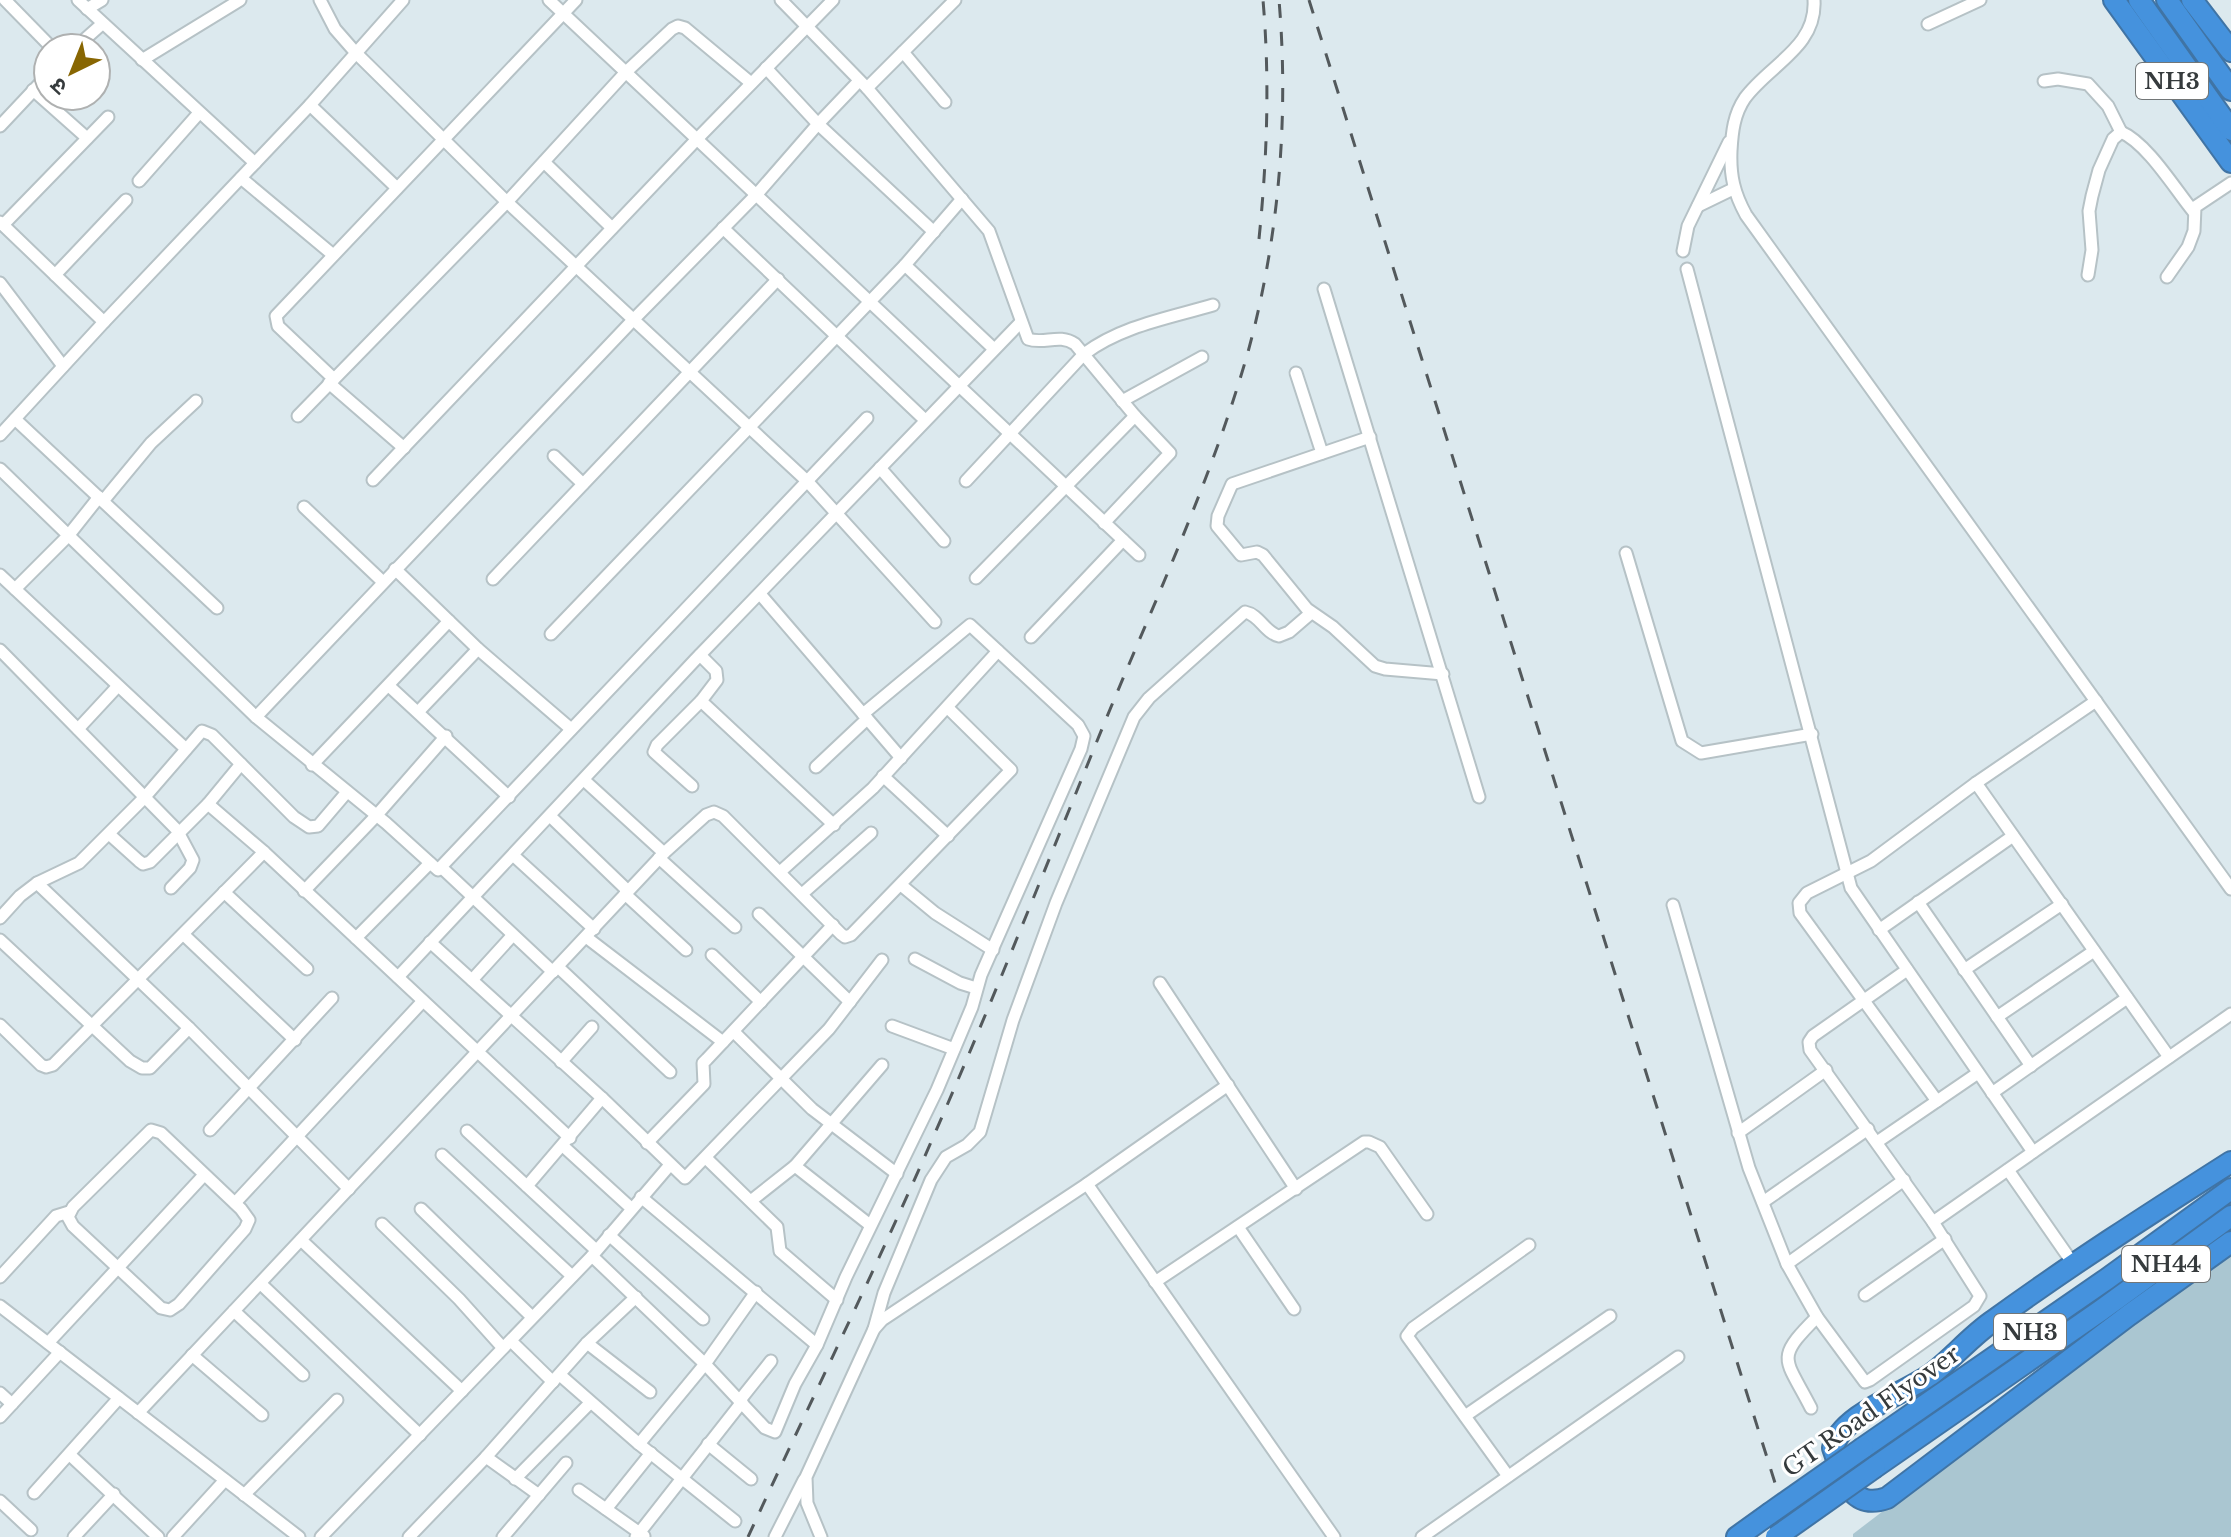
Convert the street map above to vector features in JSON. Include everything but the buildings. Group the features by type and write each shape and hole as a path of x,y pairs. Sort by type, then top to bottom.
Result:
{"highway":[{"name":"NH3","path":"2114,0 2231,162"},
{"path":"2139,0 2231,130"},
{"path":"2167,0 2231,90"},
{"name":"NH3","path":"2192,0 2231,51"},
{"path":"2231,1162 1990,1323 1931,1374 1879,1403 1837,1436 1833,1448 1852,1493 1863,1501 1875,1503 1887,1498 2231,1242"},
{"name":"NH3","path":"2225,1194 2231,1180"},
{"name":"GT Road Flyover","path":"1737,1537 2225,1194"},
{"name":"GT Road Flyover","path":"1776,1537 2231,1216"}],"street":[{"path":"5,0 36,32"},
{"path":"83,5 102,0"},
{"path":"142,60 240,0"},
{"path":"320,0 335,29 356,53 575,267 807,481 935,622"},
{"path":"549,0 1139,555"},
{"path":"404,448 331,381 278,326 276,320 280,310 332,254 576,0"},
{"path":"781,0 863,85 993,236 1025,334 1032,341 1061,337 1075,344 1170,453 1104,523"},
{"path":"373,480 833,0"},
{"path":"256,717 757,194 818,124 903,52 955,0"},
{"path":"1814,0 1807,32 1799,45 1746,96 1735,118 1730,166 1733,189 1746,215 2231,889"},
{"path":"1928,24 1980,0"},
{"path":"0,435 310,105 395,3"},
{"path":"83,5 255,163"},
{"path":"93,32 102,24"},
{"path":"298,416 507,202 626,72 672,29 681,26 751,83"},
{"path":"903,52 945,102"},
{"path":"766,68 818,124 934,232"},
{"path":"2044,81 2058,79 2088,84 2108,106 2121,132 2141,147 2193,211 2194,231 2188,247 2167,277"},
{"path":"0,126 32,91"},
{"path":"310,105 397,188"},
{"path":"58,112 87,138"},
{"path":"139,181 199,113"},
{"path":"104,322 2,224 108,117"},
{"path":"2088,275 2092,241 2089,211 2095,181 2113,139 2121,132"},
{"path":"1683,251 1688,226 1731,137"},
{"path":"544,162 612,228"},
{"path":"241,178 332,254"},
{"path":"2193,211 2198,204 2231,183"},
{"path":"1697,207 1733,189"},
{"path":"551,634 905,265 962,199"},
{"path":"55,275 126,200"},
{"path":"723,228 925,420"},
{"path":"905,265 994,349"},
{"path":"1687,269 1847,874 1862,907 2033,1152"},
{"path":"493,579 778,279"},
{"path":"0,283 63,366"},
{"path":"1324,289 1479,797"},
{"path":"966,481 1084,354 1121,332 1213,305"},
{"path":"398,977 700,655 1021,322"},
{"path":"1122,401 1202,357"},
{"path":"1296,373 1322,453"},
{"path":"15,589 68,536 151,443 196,401"},
{"path":"976,578 1135,416"},
{"path":"356,938 509,797 867,418"},
{"path":"15,419 217,608"},
{"path":"1370,437 1232,484 1216,521 1219,532 1241,555 1259,552 1268,559 1311,613 1333,627 1375,666 1443,674"},
{"path":"554,456 583,484"},
{"path":"880,468 944,541"},
{"path":"0,469 256,717 435,865 670,1072"},
{"path":"304,507 383,582"},
{"path":"1031,637 1123,540"},
{"path":"1626,553 1682,741 1701,753 1812,734"},
{"path":"395,569 478,649 571,729"},
{"path":"0,575 186,749"},
{"path":"760,594 901,758"},
{"path":"775,1537 874,1329 884,1293 931,1180 946,1157 967,1145 980,1132 1018,1005 1056,903 1134,717 1149,698 1245,612 1258,618 1270,632 1279,636 1289,632 1311,613"},
{"path":"312,765 449,621"},
{"path":"467,1131 527,1186 769,1431 775,1432 954,1049 972,1007 976,988 1084,736 1078,725 974,627 967,626 865,716 816,767"},
{"path":"419,711 478,649"},
{"path":"0,650 179,834 193,856 193,864 171,888"},
{"path":"780,872 834,825 901,758 998,651"},
{"path":"692,786 654,752 717,680 718,674 700,655"},
{"path":"389,686 509,797"},
{"path":"78,729 117,687"},
{"path":"701,701 834,825"},
{"path":"1937,1101 1799,908 1799,903 1807,893 1871,861 1976,783 2096,701"},
{"path":"138,1413 662,855 706,815 714,812 723,816 848,937 1011,770 948,708"},
{"path":"0,918 20,896 37,883 73,867 109,834 205,730 294,817 309,827 318,826 347,792"},
{"path":"304,891 376,816 446,736"},
{"path":"109,834 143,864 150,862 208,804 241,764"},
{"path":"883,776 948,836"},
{"path":"584,780 735,927"},
{"path":"1976,783 2169,1057"},
{"path":"208,804 264,852 478,1053 631,1208"},
{"path":"550,816 686,950"},
{"path":"802,894 871,833"},
{"path":"1879,930 2013,836"},
{"path":"0,1025 41,1065 50,1067 264,852"},
{"path":"514,856 590,933 723,1042"},
{"path":"37,883 189,1028 349,1189"},
{"path":"901,885 935,913 993,950"},
{"path":"224,892 307,969"},
{"path":"1918,902 2031,1066"},
{"path":"1964,970 2062,904"},
{"path":"1673,905 1738,1133 1787,1264 1817,1317 1865,1382 1979,1302 1978,1289 1945,1239 1810,1050 1809,1042 1813,1036 1907,970"},
{"path":"759,914 850,1002"},
{"path":"647,1143 704,1084 703,1063 833,925"},
{"path":"184,935 295,1040"},
{"path":"472,980 512,936"},
{"path":"0,940 130,1061 146,1069 189,1028"},
{"path":"430,942 685,1178 782,1081 882,960"},
{"path":"1997,1017 2094,951"},
{"path":"712,955 761,1002"},
{"path":"915,959 949,978 976,988"},
{"path":"1160,983 1296,1189"},
{"path":"210,1130 332,998"},
{"path":"1992,1093 2127,998"},
{"path":"235,1203 423,1001"},
{"path":"1933,1222 2231,1014"},
{"path":"892,1026 954,1049"},
{"path":"561,1062 592,1027"},
{"path":"734,1032 782,1081 897,1174"},
{"path":"752,1200 795,1166 882,1065"},
{"path":"1738,1133 1826,1070"},
{"path":"1877,1142 1978,1073"},
{"path":"874,1329 903,1304 1087,1184 1228,1085"},
{"path":"527,1186 602,1098"},
{"path":"1763,1202 1868,1129"},
{"path":"0,1277 56,1216 69,1212 151,1130 161,1133 235,1203 246,1214 249,1224 174,1308 161,1308 73,1226 69,1212"},
{"path":"1155,1282 1360,1144 1369,1142 1384,1152 1427,1214"},
{"path":"442,1155 572,1276"},
{"path":"706,1158 777,1227 780,1251 837,1300"},
{"path":"321,1537 594,1253 669,1166"},
{"path":"795,1166 829,1196 870,1225"},
{"path":"2008,1170 2074,1265"},
{"path":"48,1343 204,1175"},
{"path":"1787,1264 1904,1180"},
{"path":"1087,1184 1334,1537"},
{"path":"641,1197 817,1345"},
{"path":"421,1209 532,1317"},
{"path":"382,1224 507,1344 590,1403 735,1521"},
{"path":"1238,1227 1294,1309"},
{"path":"609,1235 703,1319"},
{"path":"1865,1295 1945,1239"},
{"path":"301,1240 462,1391"},
{"path":"1508,1476 1410,1343 1408,1333 1529,1245"},
{"path":"261,1284 420,1435"},
{"path":"639,1444 705,1364 756,1292"},
{"path":"409,1537 486,1457 587,1343 636,1297"},
{"path":"0,1306 225,1480 289,1534"},
{"path":"234,1311 303,1375"},
{"path":"1465,1416 1610,1316"},
{"path":"1811,1408 1786,1354 1794,1340 1817,1317"},
{"path":"587,1343 650,1392"},
{"path":"0,1417 60,1352"},
{"path":"192,1355 262,1415"},
{"path":"1422,1537 1678,1357"},
{"path":"579,1490 641,1536 771,1361"},
{"path":"0,1393 12,1404"},
{"path":"34,1493 119,1398"},
{"path":"244,1495 337,1400"},
{"path":"515,1479 590,1403"},
{"path":"708,1444 751,1479"},
{"path":"606,1509 651,1453"},
{"path":"70,1455 158,1537"},
{"path":"486,1457 539,1495"},
{"path":"503,1537 566,1463"},
{"path":"806,1477 807,1503 821,1537"},
{"path":"173,1537 225,1480"},
{"path":"74,1537 114,1494"},
{"path":"0,1501 31,1530"}],"shaded area":[{"path":"2231,1253 2231,1537 1853,1537 2044,1388"}],"railway":[{"path":"1259,239 1267,120 1263,0"},
{"path":"748,1537 890,1235 955,1086 1215,454 1259,309 1274,221 1282,133 1279,0"},
{"path":"1309,0 1792,1537"}]}
